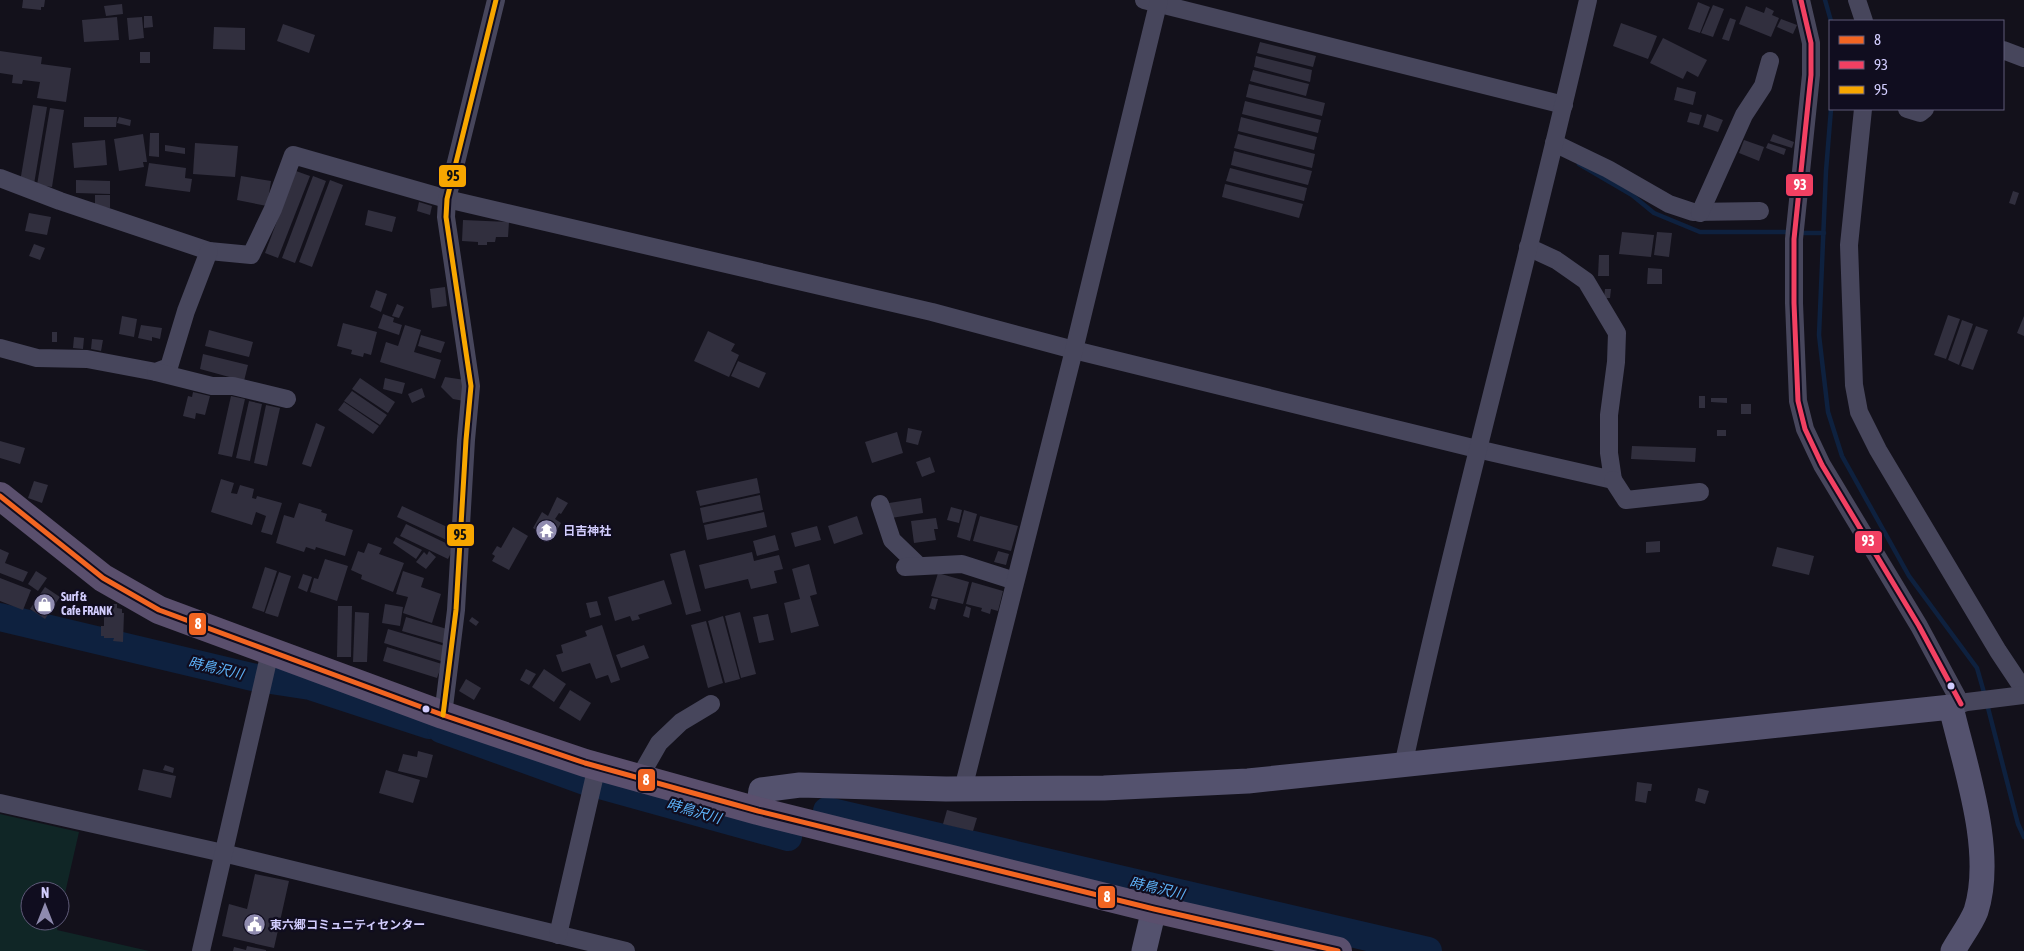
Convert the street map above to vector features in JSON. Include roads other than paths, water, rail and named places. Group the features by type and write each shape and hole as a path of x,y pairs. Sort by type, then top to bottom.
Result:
{"main road":[{"path":"0,496 103,578 266,668 443,715 597,766 758,811 1338,951"}],"street":[{"path":"443,715 456,610 471,386 446,217 447,199 496,0"},
{"path":"1403,766 1434,623 1564,105 1588,0"},
{"path":"1801,0 1811,43 1811,75 1794,233 1794,303 1798,402 1805,429 1822,465 1919,626 1960,704 1980,831 1983,868 1976,911 1953,951"},
{"path":"1857,0 1864,20"},
{"path":"963,789 1074,350 1154,1 1564,105"},
{"path":"2004,50 2024,58"},
{"path":"1700,213 1744,115 1762,86 1770,61"},
{"path":"758,811 762,790 800,785 963,789 1104,788 1248,781 1403,766 1960,704 2022,694 1878,450 1859,412 1854,385 1849,245 1863,110"},
{"path":"1910,110 1920,113 1924,110"},
{"path":"1554,144 1608,169 1669,204 1692,212 1760,212"},
{"path":"0,178 60,201 208,251 251,255 273,209 293,155 447,199 932,312 1074,350 1477,449 1613,480"},
{"path":"1528,247 1556,260 1586,281 1617,334 1616,362 1609,415 1609,453 1613,480 1626,500 1700,492"},
{"path":"156,372 169,367 186,311 208,251"},
{"path":"0,348 36,358 87,359 156,372 212,386 233,386 287,399"},
{"path":"880,504 892,540 912,567 962,564 1015,581"},
{"path":"201,951 266,668"},
{"path":"639,778 659,743 681,722 712,704"},
{"path":"558,935 597,766"},
{"path":"0,803 223,853 626,951"},
{"path":"1144,951 1154,908"}],"waterway":[{"path":"1825,0 1831,20"},
{"path":"1831,110 1826,171 1819,335 1828,412 1842,456 1909,576 1977,668 1985,696"},
{"path":"1579,164 1632,195 1654,213 1700,232 1790,232"},
{"path":"1798,233 1824,233"},
{"name":"時鳥沢川","path":"0,617 252,677 310,686 429,725"},
{"path":"1987,704 2018,824 2024,837"},
{"name":"時鳥沢川","path":"441,729 585,781"},
{"name":"時鳥沢川","path":"600,785 788,837"},
{"name":"時鳥沢川","path":"827,811 1428,951"}],"place":[{"name":"日吉神社","path":"547,531"},
{"name":"Surf & Cafe FRANK","path":"45,604"},
{"name":"東六郷コミュニティセンター","path":"254,925"}]}
